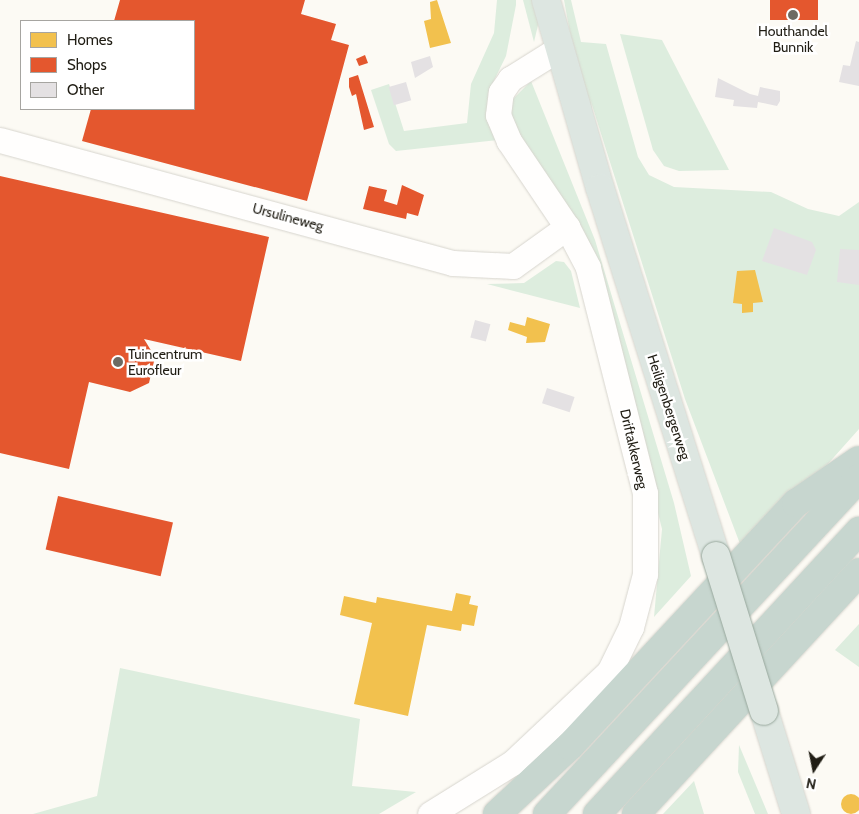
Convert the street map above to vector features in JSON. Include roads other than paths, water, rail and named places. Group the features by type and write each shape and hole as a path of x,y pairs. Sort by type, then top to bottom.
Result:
{"highway":[{"path":"497,814 570,746 796,503 859,460"},
{"path":"547,814 859,478"},
{"path":"597,814 859,531"},
{"path":"636,814 859,572"}],"main road":[{"name":"Heiligenbergerweg","path":"546,0 558,49 796,814"}],"street":[{"name":"Driftakkerweg","path":"430,814 512,763 579,704 614,664 639,602 647,544 645,493 588,267 567,227 508,141 497,108 510,79 558,49"},
{"name":"Ursulineweg","path":"0,140 453,263 513,266 567,227"}],"place":[{"name":"Houthandel Bunnik","path":"793,15"},
{"name":"Tuincentrum Eurofleur","path":"118,362"}]}
